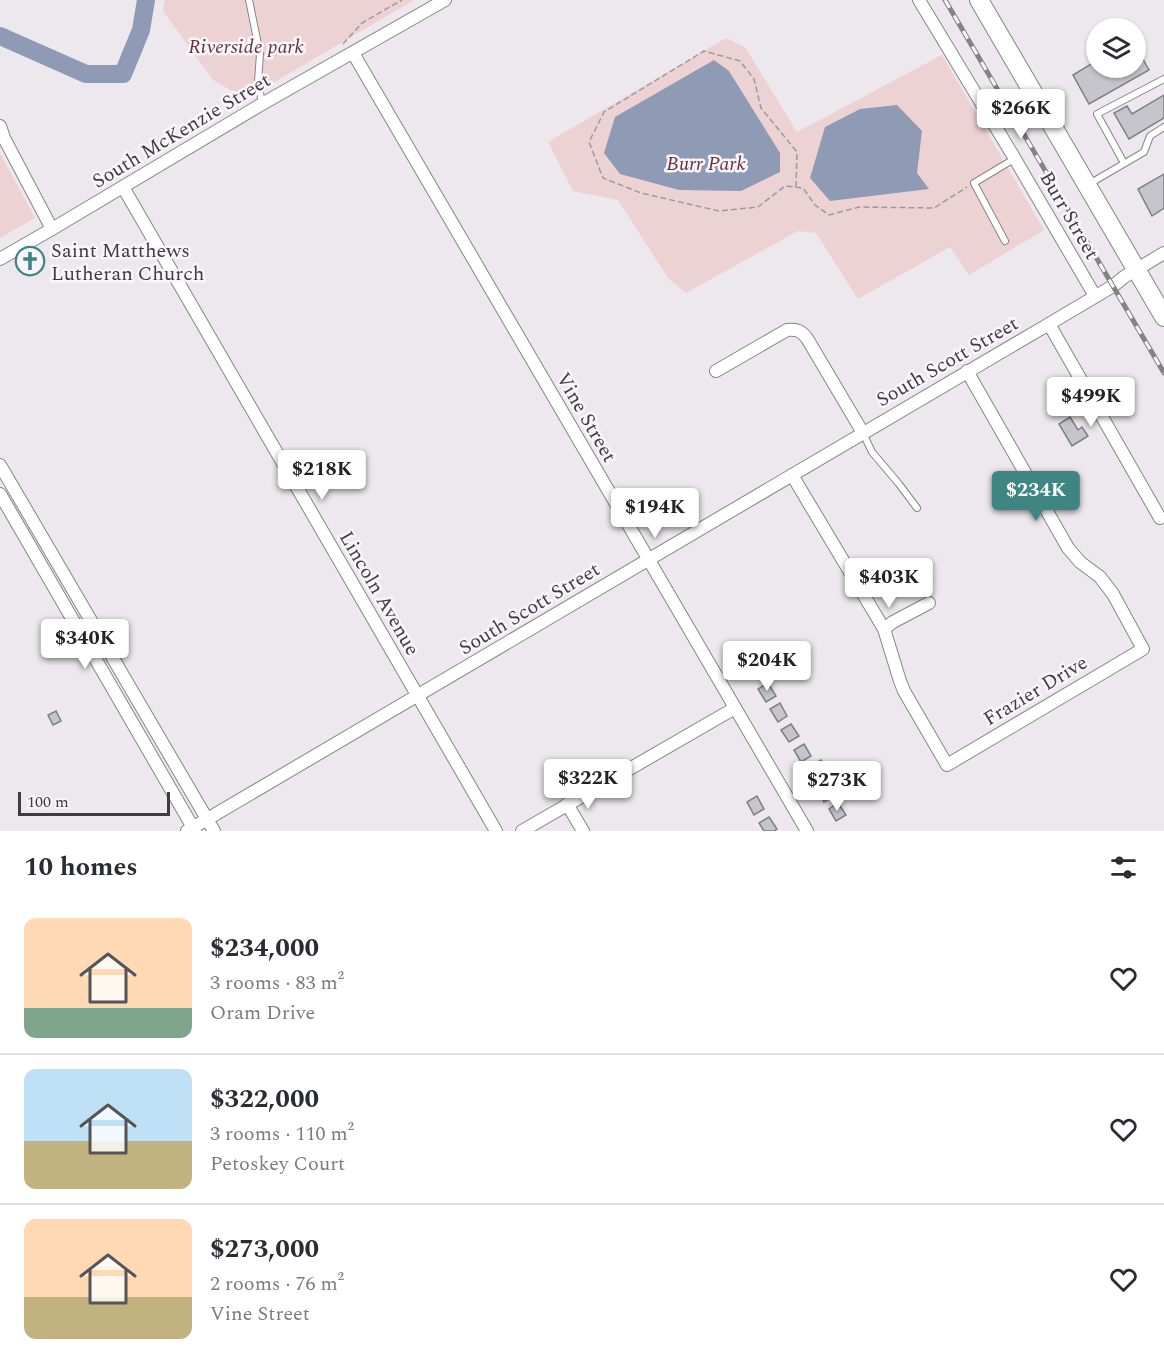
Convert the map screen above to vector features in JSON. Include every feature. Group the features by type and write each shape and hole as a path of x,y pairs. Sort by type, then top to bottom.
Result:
{"main road":[{"path":"979,0 1164,317"}],"street":[{"name":"South McKenzie Street","path":"0,259 262,104 445,0"},
{"name":"Burr Street","path":"919,0 1095,296"},
{"name":"Vine Street","path":"353,53 807,831"},
{"path":"0,126 52,229"},
{"name":"Lincoln Avenue","path":"123,187 496,831"},
{"name":"South Scott Street","path":"192,830 207,819 1049,324 1164,253"},
{"path":"1049,324 1160,518"},
{"path":"716,371 787,330 796,329 808,340 863,434"},
{"name":"Frazier Drive","path":"884,629 904,691 947,765 1143,649 1113,594 1100,577 1080,562 1068,548 967,372"},
{"path":"0,465 214,831"},
{"path":"792,475 884,629 929,603"},
{"path":"0,494 192,830"},
{"path":"522,831 735,708"},
{"path":"567,804 583,831"}],"lane":[{"path":"249,0 260,54 258,81 262,104"},
{"path":"1124,163 1097,114 1164,79"},
{"path":"1086,186 1144,152 1150,136 1164,127"},
{"path":"1005,241 974,183 1015,159"},
{"path":"863,434 872,452 916,508"}],"path":[{"path":"339,50 362,23 402,0"},
{"path":"796,187 797,152 761,108 754,79 740,61 704,51 604,112 589,142 603,178 641,193 719,211 758,207 785,186 803,188 815,206 829,215 859,207 934,208 974,183"}],"green space":[{"name":"Riverside park","path":"165,0 414,0 246,99 213,80 163,11"},
{"name":"Burr Park","path":"726,38 745,47 797,132 942,55 1044,230 969,275 950,247 858,299 816,233 798,231 686,293 668,278 618,200 573,191 548,142"},
{"path":"0,153 35,218 0,238"}],"water":[{"path":"714,60 729,71 780,153 780,172 741,191 679,190 620,174 604,153 615,117"},
{"path":"897,105 922,131 917,173 929,189 830,201 810,178 825,127 860,109"}],"building":[{"path":"1086,67 1086,78 1135,78 1089,104 1073,75"},
{"path":"1164,95 1164,118 1129,139 1114,113 1127,106 1132,114"},
{"path":"1164,174 1164,208 1152,216 1138,189"},
{"path":"1070,417 1078,430 1082,427 1088,436 1072,446 1059,424"},
{"path":"768,683 776,696 766,702 758,689"},
{"path":"780,703 787,716 778,722 770,709"},
{"path":"56,711 61,721 53,725 48,715"},
{"path":"791,724 799,736 789,742 781,730"},
{"path":"804,744 811,756 801,762 794,750"},
{"path":"821,760 828,772 813,781 805,769"},
{"path":"827,783 834,796 824,802 817,789"},
{"path":"757,796 764,809 754,815 747,802"},
{"path":"838,803 846,815 836,821 829,809"},
{"path":"769,817 777,829 764,831 759,823"}],"waterway":[{"path":"0,36 86,74 123,74 141,30 146,0"}],"railway":[{"path":"945,0 1164,373"}],"place":[{"name":"Saint Matthews Lutheran Church","path":"30,261"}]}
